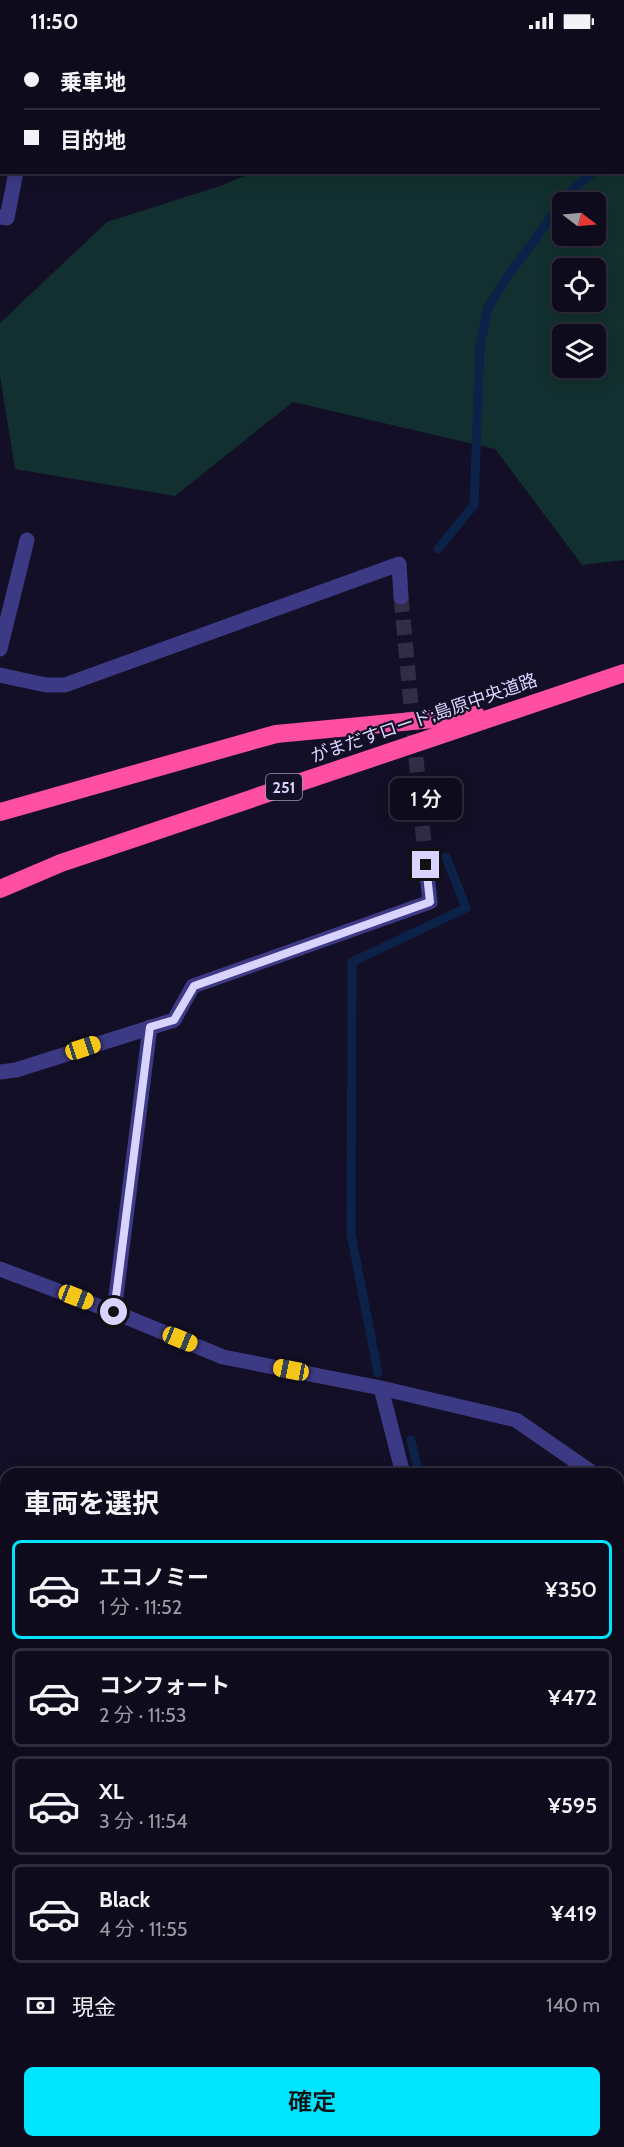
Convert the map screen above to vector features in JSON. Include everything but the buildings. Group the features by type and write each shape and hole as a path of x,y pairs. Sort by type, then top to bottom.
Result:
{"highway":[{"name":"がまだすロード;島原中央道路","path":"0,889 61,862 624,673"},
{"path":"0,812 276,734 508,712"},
{"path":"0,903 61,862"}],"street":[{"path":"0,217 7,218 16,174"},
{"path":"0,648 27,540"},
{"path":"0,675 46,685 65,685 399,564 401,597"},
{"path":"0,1072 16,1070 174,1020 194,986 430,902 426,865"},
{"path":"114,1312 150,1027"},
{"path":"0,1269 114,1312 223,1357 381,1388 516,1420 585,1468"},
{"path":"381,1388 401,1468"}],"green space":[{"path":"250,174 624,174 624,560 582,565 495,449 293,402 175,496 15,469 0,376 0,323 107,222 220,186"}],"waterway":[{"path":"570,192 591,174"},
{"path":"438,549 474,505 480,345 488,308 507,277 552,216"},
{"path":"378,1373 351,1234 352,962 466,908 446,857"},
{"path":"411,1440 418,1468"}],"tunnel":[{"path":"401,597 426,865"}],"route":[{"path":"114,1312 150,1027 174,1020 194,986 430,902 426,865"}]}
